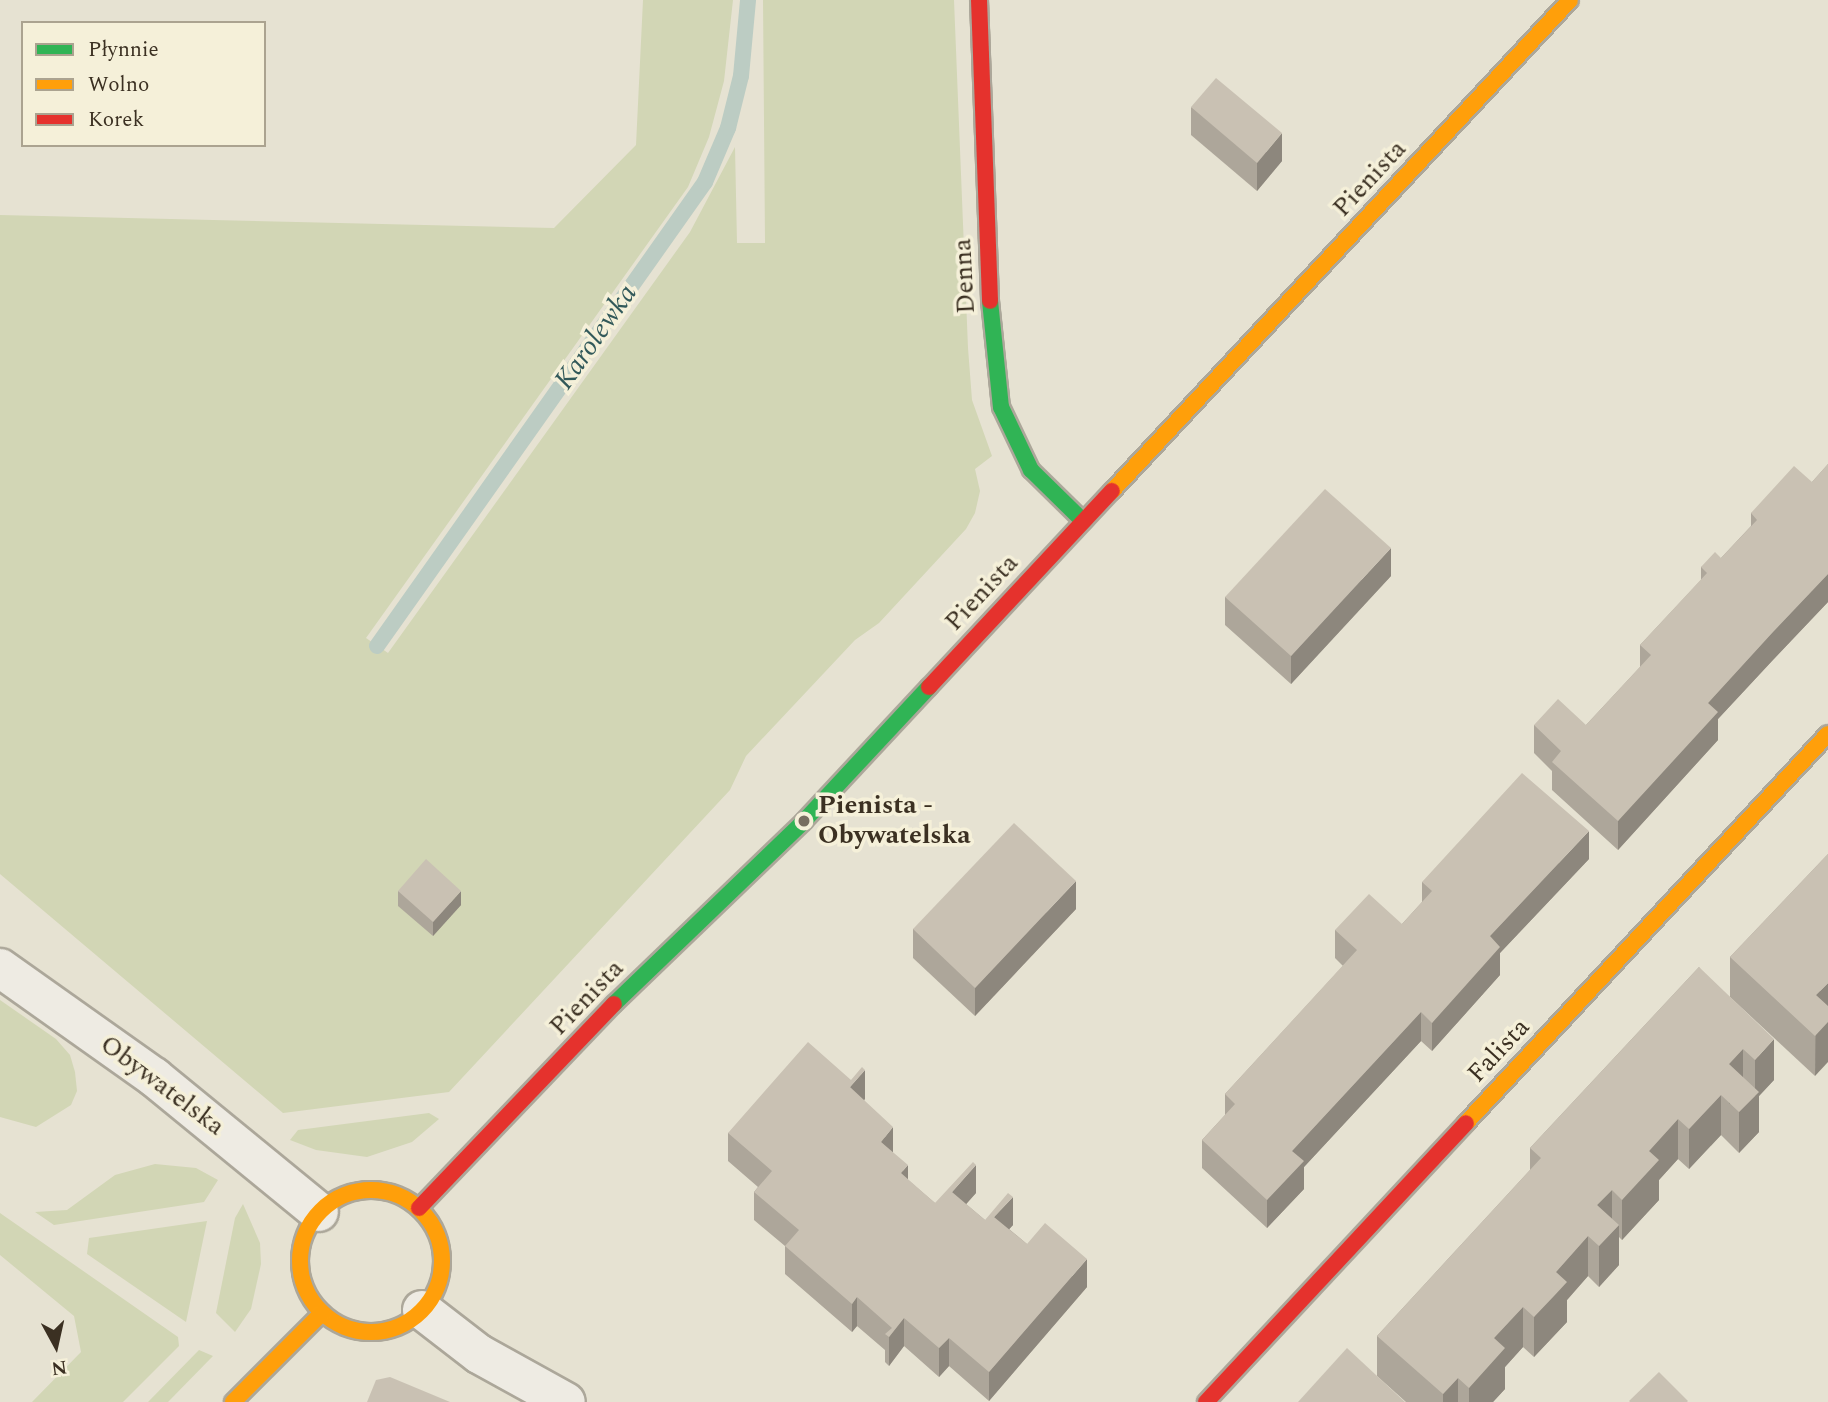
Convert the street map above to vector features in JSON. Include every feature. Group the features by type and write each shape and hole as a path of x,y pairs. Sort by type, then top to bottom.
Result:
{"street":[{"name":"Denna","path":"979,0 990,305 999,396 1013,438 1031,470 1083,521"},
{"name":"Pienista","path":"419,1208 608,1010 804,821 1570,0"},
{"name":"Falista","path":"1206,1402 1824,746"},
{"name":"Obywatelska","path":"0,968 154,1077 318,1212"},
{"path":"357,1191 401,1196 419,1208 437,1237 442,1270 422,1310 405,1323 384,1331 351,1328 322,1313 308,1295 300,1263 306,1230 318,1212 357,1191"},
{"path":"422,1310 479,1354 566,1402"},
{"path":"233,1402 322,1313"}],"green space":[{"path":"643,0 733,0 724,81 709,137 688,187 366,638 388,653 690,232 735,147 737,243 765,243 763,0 954,0 972,400 992,456 975,469 980,491 975,513 966,529 879,623 855,640 746,756 730,790 449,1092 283,1113 0,874 0,215 554,228 636,145"},
{"path":"0,1000 56,1039 70,1055 75,1072 77,1091 71,1105 36,1127 0,1117"},
{"path":"429,1113 439,1119 412,1142 367,1157 316,1150 290,1140 298,1130"},
{"path":"155,1164 196,1168 218,1180 204,1202 54,1225 35,1212 67,1210 115,1175"},
{"path":"243,1204 260,1243 261,1264 251,1309 235,1332 216,1313 235,1218"},
{"path":"0,1213 178,1337 179,1346 123,1402 32,1402 81,1352 74,1316 0,1255"},
{"path":"207,1221 186,1322 87,1254 89,1238"},
{"path":"199,1350 213,1356 168,1402 148,1402"}],"building":[{"path":"1216,78 1282,133 1257,163 1191,107"},
{"path":"1828,464 1828,574 1708,703 1718,712 1618,821 1552,762 1561,751 1534,725 1558,699 1586,725 1651,655 1640,645 1707,573 1701,567 1715,552 1721,558 1757,520 1751,513 1794,466 1812,482"},
{"path":"1325,489 1391,548 1291,656 1225,597"},
{"path":"1522,773 1589,831 1490,936 1500,947 1432,1023 1421,1012 1292,1151 1304,1161 1267,1200 1202,1140 1235,1104 1225,1094 1357,950 1335,930 1369,894 1402,924 1432,891 1422,882"},
{"path":"1014,823 1076,881 975,988 913,929"},
{"path":"1828,854 1828,983 1816,995 1828,1006 1828,1022 1815,1036 1730,957"},
{"path":"426,859 461,891 433,922 398,891"},
{"path":"1699,967 1774,1039 1755,1060 1743,1049 1729,1064 1759,1092 1739,1112 1721,1095 1689,1129 1678,1119 1649,1151 1659,1160 1622,1200 1612,1190 1597,1205 1619,1225 1599,1246 1588,1236 1556,1272 1567,1282 1534,1317 1523,1307 1494,1338 1505,1348 1469,1388 1458,1378 1443,1394 1377,1336 1541,1158 1530,1148"},
{"path":"808,1042 851,1080 862,1067 865,1070 850,1087 893,1127 881,1142 908,1165 901,1173 935,1203 973,1162 976,1165 952,1192 985,1220 1008,1193 1013,1197 994,1217 1027,1244 1045,1223 1087,1259 989,1372 949,1338 939,1348 904,1318 889,1337 885,1334 892,1328 857,1297 852,1304 785,1246 799,1230 754,1192 772,1171 728,1133"},
{"path":"1347,1348 1405,1402 1298,1402"},
{"path":"1659,1372 1687,1402 1629,1401"},
{"path":"390,1377 450,1402 367,1402 376,1380"}],"waterway":[{"name":"Karolewka","path":"377,646 705,182 728,128 741,76 748,0"}],"traffic: fast":[{"path":"990,301 1001,407 1031,470 1083,521"},
{"path":"614,1004 804,821 929,687"}],"traffic: slow":[{"path":"1112,491 1570,0"},
{"path":"1466,1123 1828,734"},
{"path":"371,1190 398,1196 421,1211 436,1234 442,1261 436,1288 421,1311 398,1326 371,1332 344,1326 321,1311 306,1288 300,1261 306,1234 321,1211 344,1196 371,1190"},
{"path":"233,1402 322,1313"}],"traffic: jam":[{"path":"979,0 990,301"},
{"path":"929,687 1112,491"},
{"path":"419,1208 614,1004"},
{"path":"1206,1402 1466,1123"}],"place":[{"name":"Pienista - Obywatelska","path":"804,821"}]}
